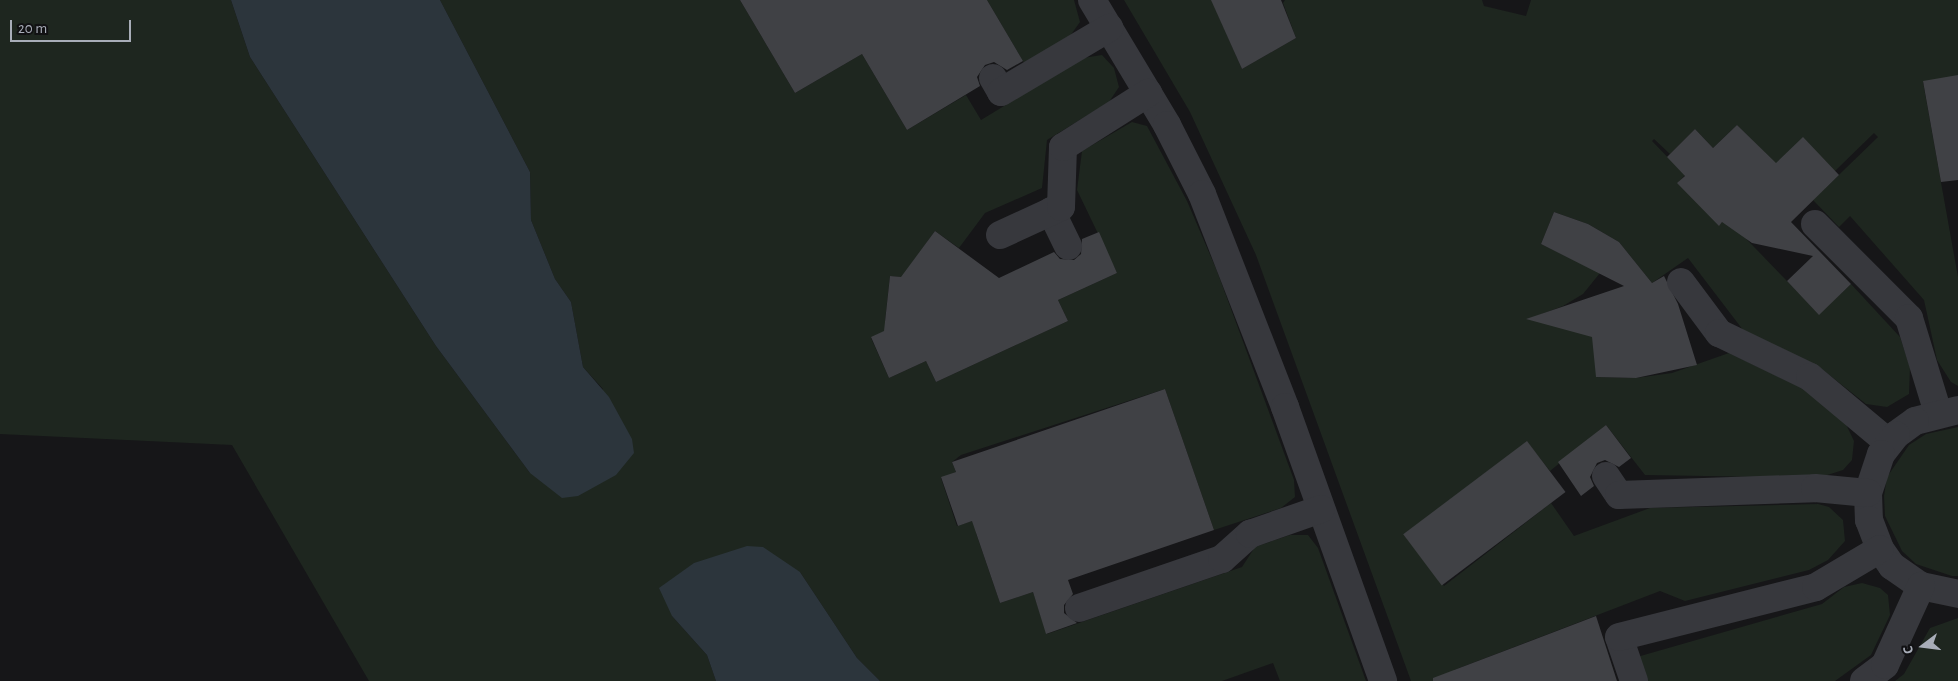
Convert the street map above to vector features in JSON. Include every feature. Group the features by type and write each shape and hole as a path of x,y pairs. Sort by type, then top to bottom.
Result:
{"street":[{"path":"1092,0 1148,94 1202,194 1321,508 1383,681"},
{"path":"993,78 1001,92 1109,28"},
{"path":"1000,235 1061,207 1063,147 1148,94"},
{"path":"1051,211 1068,246"},
{"path":"1816,224 1909,318 1948,412 1915,421 1889,443 1870,476 1868,493 1869,520 1880,548 1892,566 1921,586 1958,594"},
{"path":"1682,282 1719,333 1810,377 1889,443"},
{"path":"1606,476 1619,495 1815,488 1868,493"},
{"path":"1079,608 1222,559 1250,534 1321,508"},
{"path":"1634,681 1619,637 1816,587 1880,548"},
{"path":"1864,681 1885,665 1921,586"}],"shaded area":[{"path":"0,0 231,0 250,57 436,346 530,473 603,389 583,367 571,302 555,279 531,220 530,172 440,0 740,0 795,93 862,54 907,130 966,95 981,120 1083,58 1102,55 1114,68 1119,87 1109,102 1047,140 1042,188 985,213 959,248 935,231 909,267 926,280 890,276 885,321 901,323 871,338 889,378 926,361 936,382 1068,321 1058,300 1117,273 1077,190 1082,151 1132,122 1147,126 1187,201 1217,271 1294,480 1295,497 1281,508 1214,530 1165,389 961,455 952,462 956,472 941,478 957,526 1014,507 976,533 1000,603 1033,592 1047,634 1242,567 1255,547 1290,535 1308,535 1318,548 1366,681 1280,681 1273,663 1222,681 880,681 857,658 800,572 672,616 707,655 716,681 369,681 232,445 0,434"},
{"path":"231,0 440,0 530,172 531,220 555,279 571,302 583,367 609,397 632,439 634,453 616,475 578,496 562,498 530,473 436,346 250,57"},
{"path":"987,0 1074,0 1080,22 1070,36 1024,63"},
{"path":"1124,0 1217,0 1215,8 1242,69 1296,38 1283,3 1285,0 1482,0 1484,6 1526,16 1531,0 1958,0 1958,84 1923,82 1958,277 1958,386 1951,382 1937,360 1924,300 1850,216 1839,227 1813,200 1878,137 1874,133 1835,171 1776,164 1737,125 1713,148 1695,129 1670,154 1654,139 1652,141 1685,175 1678,183 1719,225 1726,218 1819,314 1851,284 1900,337 1910,367 1909,394 1887,407 1866,404 1818,366 1743,330 1688,258 1652,283 1619,242 1588,224 1554,212 1541,244 1600,273 1583,294 1563,306 1534,317 1604,337 1596,377 1636,378 1672,373 1729,353 1804,389 1843,418 1854,441 1852,460 1843,470 1818,478 1645,475 1606,425 1550,471 1527,442 1405,536 1444,586 1551,503 1574,536 1650,508 1818,504 1829,507 1843,520 1845,541 1828,560 1809,570 1685,601 1660,591 1454,670 1458,681 1411,681 1256,255 1190,112"},
{"path":"1958,427 1958,576 1952,576 1916,564 1902,551 1885,516 1884,496 1887,477 1909,445 1926,434"},
{"path":"747,546 763,547 800,572 857,658 880,681 716,681 707,655 672,616 659,588 694,563"},
{"path":"1862,583 1880,588 1888,595 1890,615 1871,655 1835,681 1646,681 1637,657 1822,604 1844,587"},
{"path":"1958,618 1958,681 1895,681 1904,674 1930,628"}],"building":[{"path":"740,0 987,0 1023,61 1007,70 994,62 985,65 977,77 980,86 907,130 862,54 795,93"},
{"path":"1211,0 1281,0 1296,38 1242,69"},
{"path":"1958,75 1958,180 1941,182 1923,81"},
{"path":"1737,125 1776,163 1803,137 1839,175 1791,222 1851,284 1819,315 1787,281 1813,256 1752,243 1722,222 1719,226 1677,183 1685,176 1667,157 1695,129 1713,148"},
{"path":"1554,212 1588,224 1619,242 1652,283 1664,276 1678,304 1697,365 1636,378 1596,377 1592,337 1526,319 1624,286 1541,244"},
{"path":"935,231 999,278 1054,252 1060,259 1074,260 1081,254 1082,239 1099,232 1117,273 1058,300 1068,321 936,382 926,361 889,378 871,337 884,331 890,276 901,277"},
{"path":"1165,389 1214,530 1068,580 1073,594 1064,605 1064,613 1077,623 1046,634 1033,592 1000,603 972,521 958,526 941,477 956,472 952,462"},
{"path":"1606,425 1631,458 1619,467 1605,460 1597,463 1590,477 1594,486 1581,496 1558,462"},
{"path":"1527,441 1566,492 1442,585 1403,534"},
{"path":"1596,616 1617,681 1433,681 1433,678"}]}
